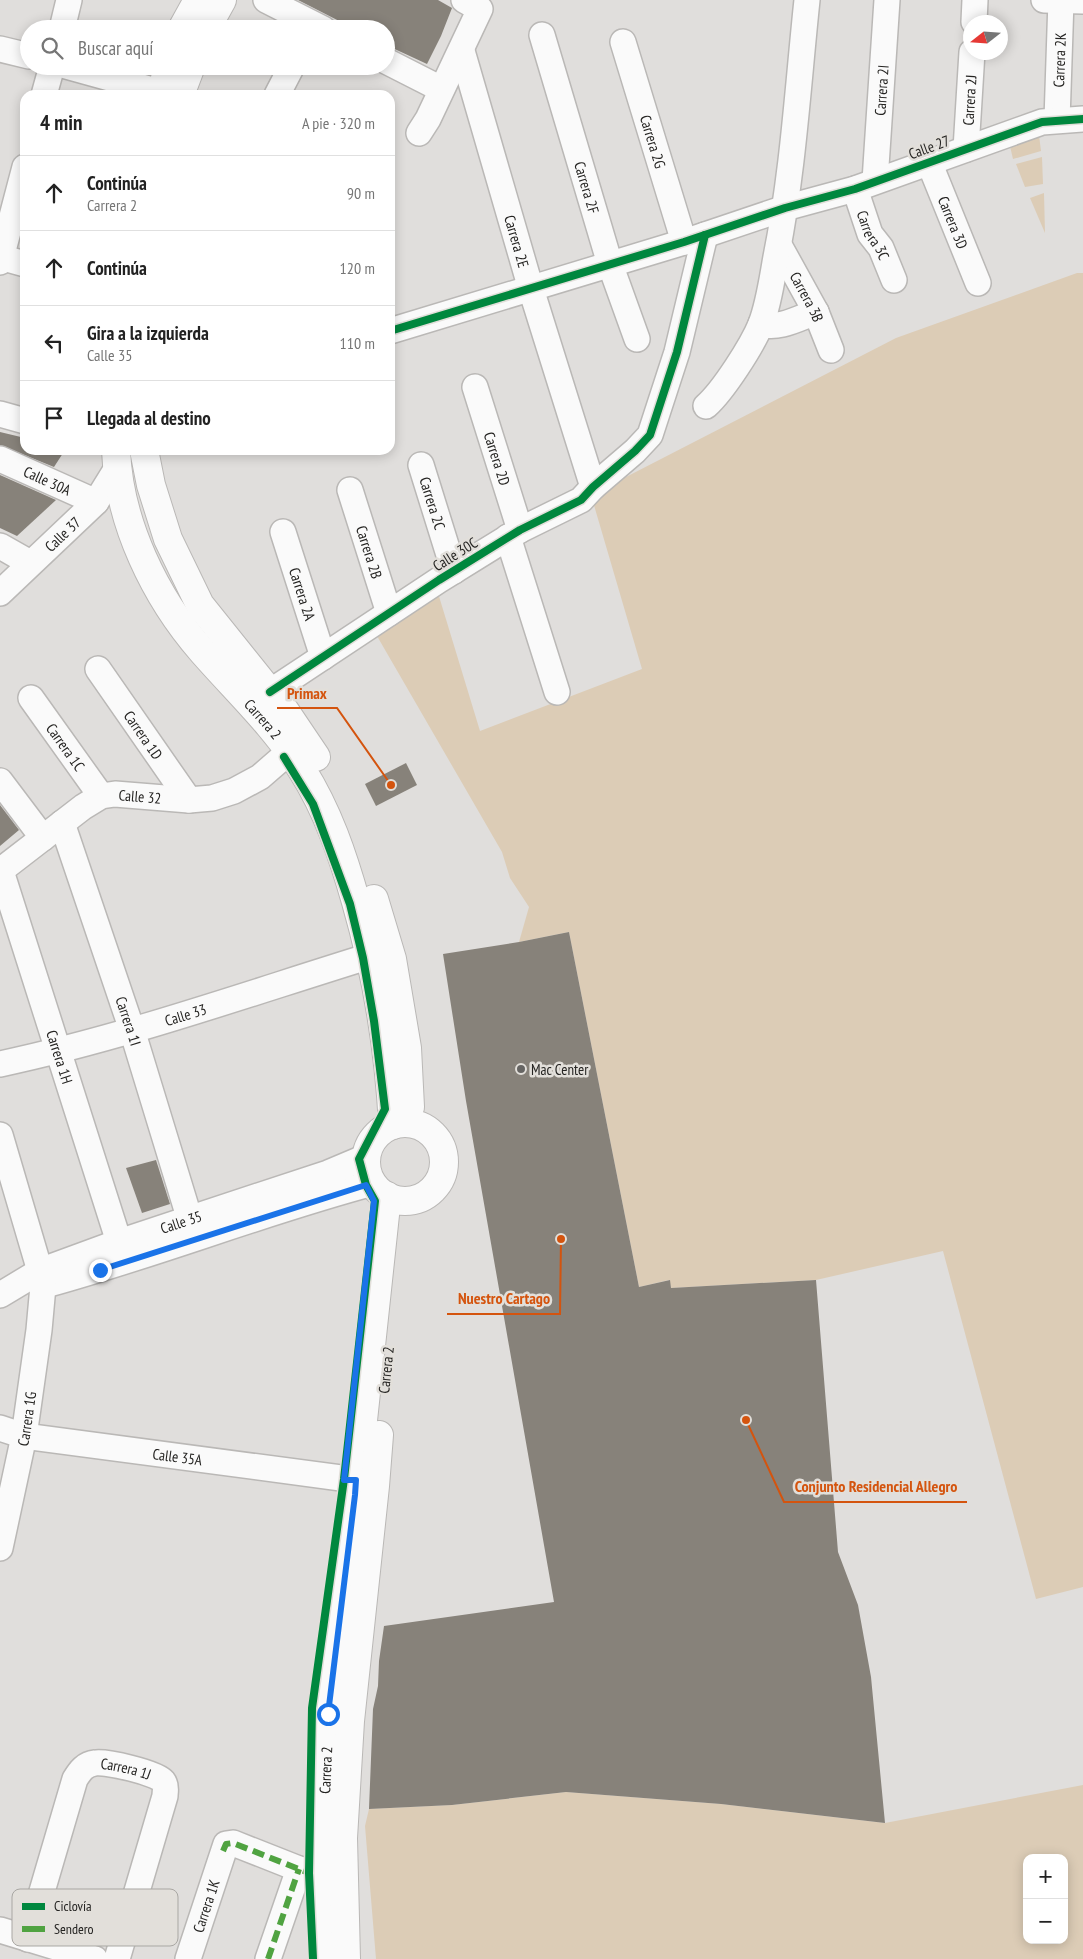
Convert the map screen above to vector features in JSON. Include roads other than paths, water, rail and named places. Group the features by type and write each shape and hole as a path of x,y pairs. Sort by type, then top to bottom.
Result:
{"main road":[{"path":"187,20 198,0"},
{"path":"211,20 222,0"},
{"path":"167,90 168,75"},
{"path":"170,90 183,75"},
{"name":"Carrera 2","path":"114,455 125,506 136,541 150,574 164,599 202,651 290,751 318,796 347,871 370,956 402,1124"},
{"name":"Carrera 2","path":"145,455 151,485 168,539 200,605 285,711 318,760 360,852 392,959 407,1048 402,1124"},
{"path":"402,1124 423,1127 436,1139 444,1155 444,1168 440,1179 433,1189 424,1196 388,1193 368,1170 366,1157 375,1138 382,1130 402,1124"},
{"name":"Carrera 2","path":"326,1959 322,1838 328,1714 388,1193"},
{"name":"Carrera 2","path":"346,1959 343,1838 388,1193"}],"street":[{"path":"64,20 69,0"},
{"path":"266,0 302,20"},
{"path":"419,133 462,51 480,9 464,0"},
{"path":"706,406 717,396 761,324 779,245 785,208 806,0"},
{"name":"Carrera 2I","path":"865,185 887,0"},
{"path":"974,15 975,0"},
{"path":"1044,0 1083,1"},
{"name":"Carrera 2K","path":"1057,120 1061,0"},
{"name":"Carrera 2F","path":"542,35 610,264 637,339"},
{"name":"Carrera 2G","path":"622,42 694,238"},
{"path":"0,49 20,54"},
{"name":"Carrera 2E","path":"462,51 592,487"},
{"name":"Carrera 2J","path":"966,148 972,60"},
{"path":"395,66 441,89"},
{"path":"45,90 50,75"},
{"path":"98,75 153,90"},
{"path":"280,90 287,75"},
{"name":"Calle 27","path":"395,330 532,289 785,208 865,185 1042,122 1083,119"},
{"name":"Carrera 3D","path":"929,162 978,283"},
{"path":"20,185 0,259 20,263"},
{"name":"Carrera 3C","path":"865,185 870,234 881,248 894,280"},
{"name":"Calle 30C","path":"270,692 454,571 514,534 581,500 592,487 635,451 650,435 678,352 694,238"},
{"name":"Carrera 3B","path":"779,245 816,312 831,350"},
{"path":"761,324 777,325 816,312"},
{"name":"Carrera 2D","path":"475,387 557,692"},
{"path":"0,414 20,420"},
{"name":"Calle 37","path":"0,593 96,502 114,455"},
{"name":"Calle 30A","path":"0,459 96,502"},
{"name":"Carrera 2C","path":"421,464 454,571"},
{"name":"Carrera 2B","path":"350,490 389,613"},
{"name":"Carrera 2A","path":"284,532 323,657"},
{"path":"0,546 30,563"},
{"name":"Carrera 1D","path":"98,669 189,800"},
{"name":"Carrera 1C","path":"31,698 101,796"},
{"name":"Calle 32","path":"0,871 62,823 101,796 115,794 189,800 212,798 234,791 260,777 290,751"},
{"path":"0,781 43,838"},
{"name":"Carrera 1I","path":"62,823 132,1030 190,1220"},
{"name":"Carrera 1H","path":"0,871 119,1242"},
{"name":"Calle 33","path":"0,1064 59,1052 202,1010 370,956"},
{"path":"0,1135 42,1278"},
{"name":"Calle 35","path":"0,1295 42,1278 119,1242 328,1173 366,1157"},
{"name":"Calle 35","path":"42,1278 135,1259 270,1214 388,1193"},
{"name":"Carrera 1G","path":"0,1548 2,1521 24,1436 39,1330 42,1278"},
{"name":"Calle 35A","path":"0,1428 24,1436 356,1480"},
{"name":"Carrera 1J","path":"43,1889 75,1779 80,1770 94,1762 107,1763 160,1778 166,1787 138,1889"},
{"name":"Carrera 1K","path":"188,1959 223,1851 226,1844 233,1843 304,1871 268,1959"},
{"path":"0,1930 12,1934"},
{"path":"51,1946 95,1959"},
{"name":"Carrera 1J","path":"117,1959 121,1946"}],"place":[{"name":"Primax","path":"391,785"},
{"name":"Mac Center","path":"521,1069"},
{"name":"Nuestro Cartago","path":"561,1239"},
{"name":"Conjunto Residencial Allegro","path":"746,1420"}]}
